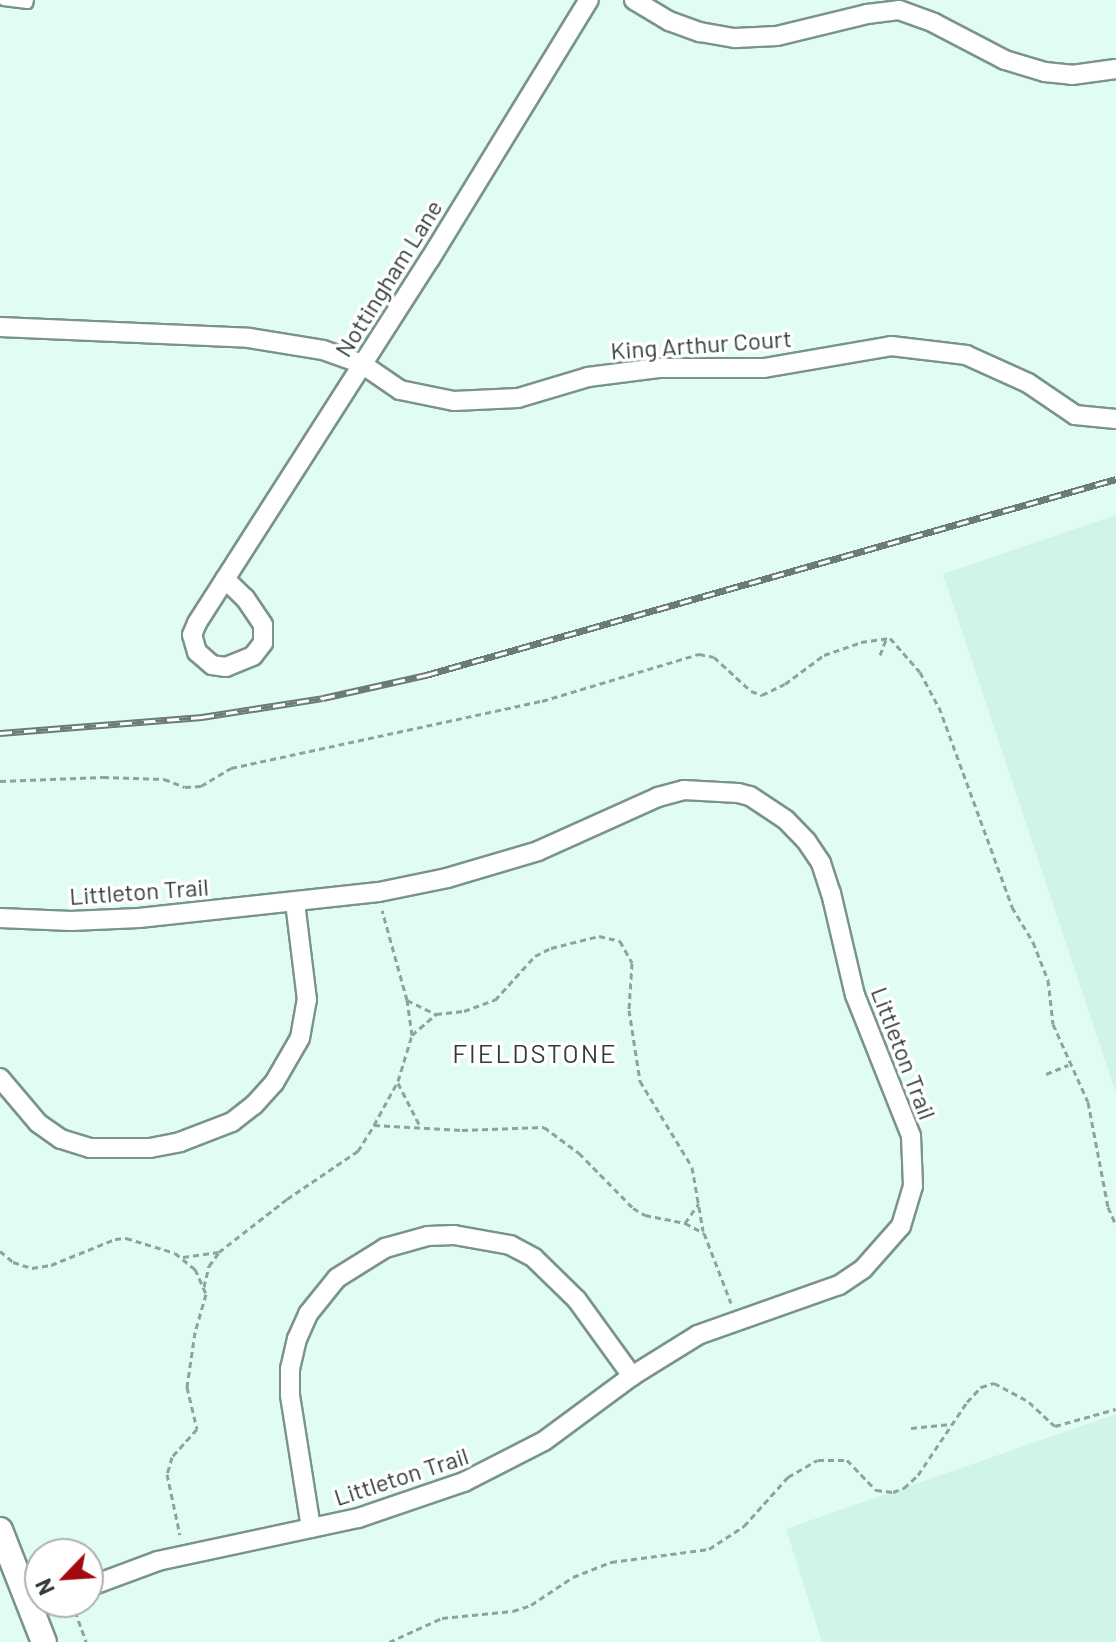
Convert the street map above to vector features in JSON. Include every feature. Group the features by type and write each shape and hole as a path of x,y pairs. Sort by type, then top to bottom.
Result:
{"main road":[{"path":"0,1530 24,1576"},
{"path":"41,1618 44,1642"}],"street":[{"name":"Nottingham Lane","path":"225,579 263,625 263,643 253,656 226,667 212,665 197,652 192,635 225,579 589,0"},
{"path":"634,0 669,21 700,32 735,38 777,36 867,14 899,10 934,23 1005,60 1045,72 1072,75 1116,69"},
{"name":"King Arthur Court","path":"0,327 249,338 323,350 362,364 400,390 454,401 518,398 588,377 658,368 764,368 891,346 966,355 1028,383 1075,415 1116,419"},
{"name":"Littleton Trail","path":"0,918 71,921 139,918 379,892 496,865 587,831 658,797 684,790 750,796 786,820 821,863 855,995 911,1136 913,1186 905,1216 886,1246 863,1269 839,1285 698,1335 632,1376 544,1441 487,1473 397,1506 171,1558 104,1581"},
{"path":"0,1078 38,1123 61,1139 90,1148 150,1148 180,1142 232,1122 254,1105 274,1083 300,1038 307,1000 295,902"},
{"path":"311,1528 290,1395 290,1369 297,1339 308,1314 337,1278 385,1248 428,1236 467,1236 510,1245 534,1258 577,1300 632,1376"}],"lane":[{"path":"3,0 27,3 28,0"}],"path":[{"path":"880,655 887,638"},
{"path":"204,1287 209,1266 219,1252 287,1199 358,1151 398,1081 412,1035 407,1000 382,910"},
{"path":"407,1000 436,1014 464,1011 495,1000 535,956 551,948 599,936 620,941 632,963 629,1010 634,1059 640,1081 687,1156 704,1233 731,1303"},
{"path":"412,1035 436,1014"},
{"path":"1046,1074 1069,1065"},
{"path":"398,1081 420,1126"},
{"path":"374,1125 462,1130 544,1127 579,1153 633,1208 645,1215 685,1223 704,1233"},
{"path":"685,1223 699,1203"},
{"path":"0,1251 13,1262 32,1268 51,1265 115,1239 126,1238 183,1257 219,1252"},
{"path":"180,1535 167,1474 172,1457 197,1429 187,1387 189,1360 206,1294 195,1269 183,1257"},
{"path":"389,1642 442,1618 513,1611 531,1605 573,1577 611,1562 709,1549 744,1526 788,1477 818,1460 847,1460 876,1490 893,1492 918,1475 981,1387 994,1383 1029,1402 1055,1426 1116,1409"},
{"path":"911,1428 952,1424"},
{"path":"77,1618 86,1642"}],"shaded area":[{"path":"1116,515 1116,1093 943,574"},
{"path":"1116,1414 1116,1642 822,1642 786,1529"}],"railway":[{"path":"0,733 202,717 323,698 426,675 1116,479"}],"district":[{"name":"FIELDSTONE","path":"535,1053"}]}
